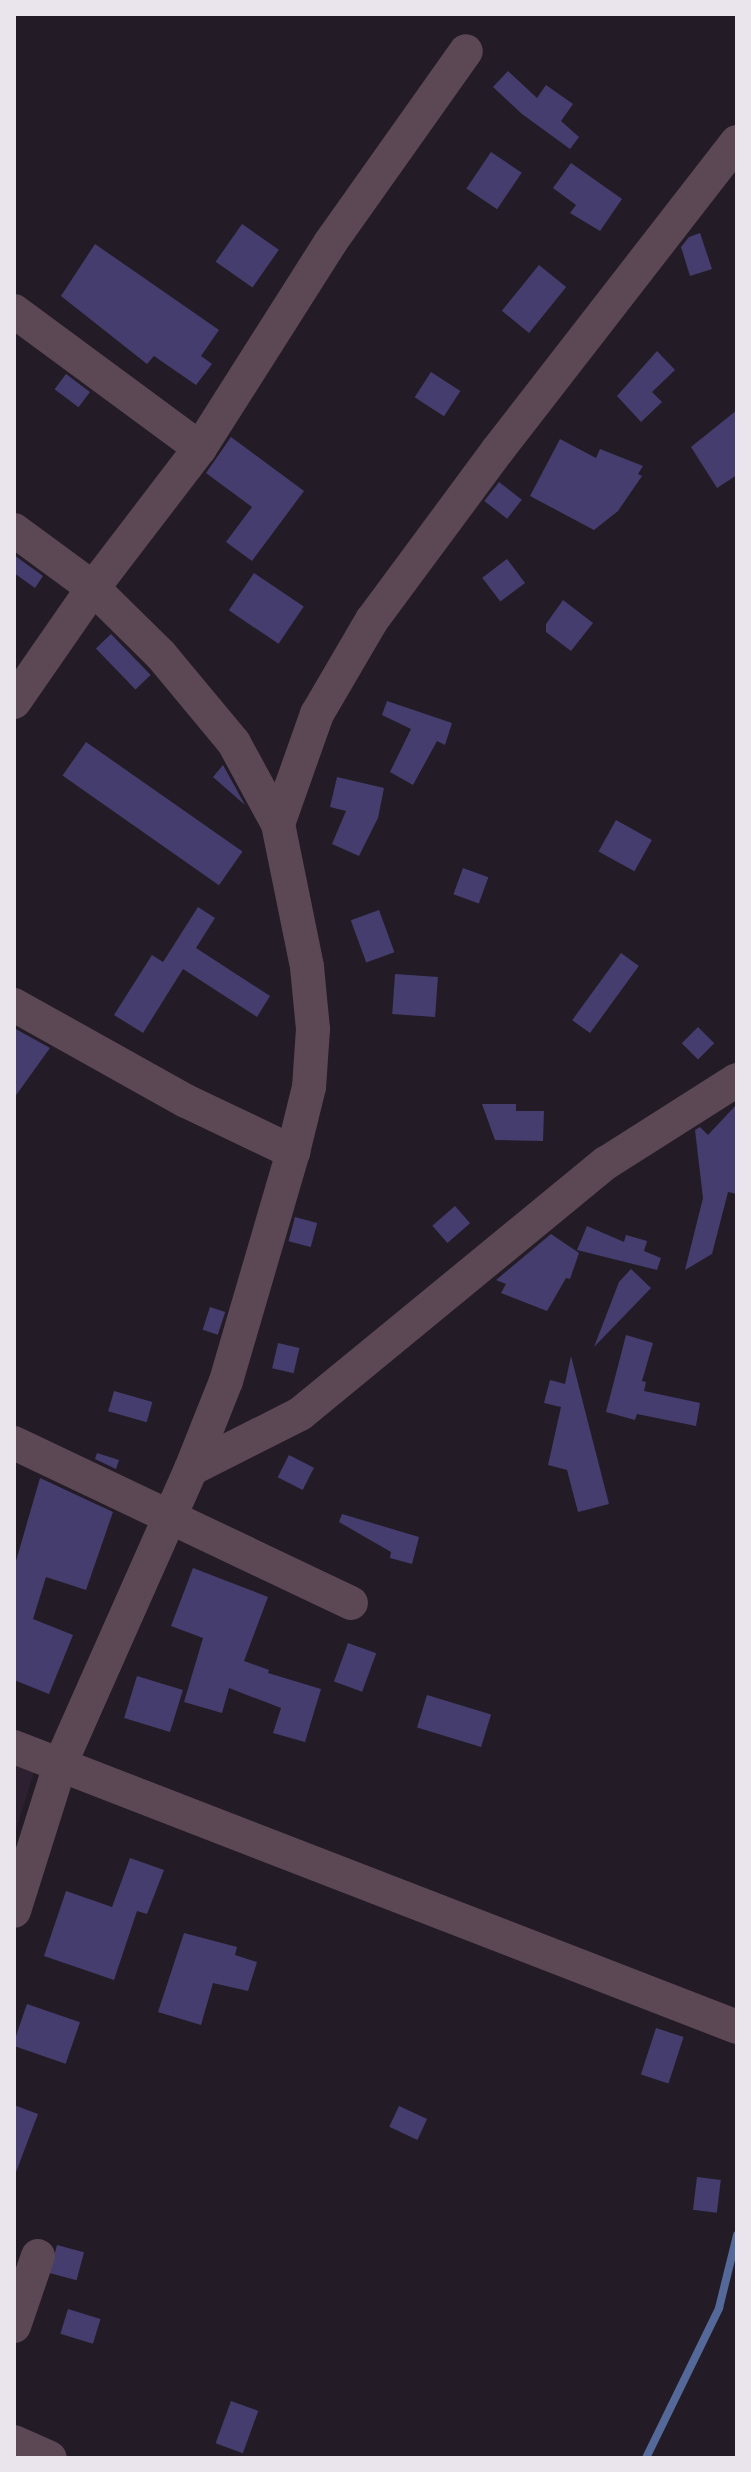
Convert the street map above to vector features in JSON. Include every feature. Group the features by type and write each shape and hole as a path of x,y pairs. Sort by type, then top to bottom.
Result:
{"street":[{"path":"17,691 200,448 330,243 466,51"},
{"path":"278,824 317,714 372,620 516,426 737,142"},
{"path":"14,311 200,448"},
{"path":"14,530 93,588 161,655 234,743 278,824 307,967 313,1029 309,1087 248,1314 191,1469 60,1765 14,1911"},
{"path":"14,1005 186,1101 293,1152"},
{"path":"191,1469 300,1414 606,1163 737,1080"},
{"path":"14,1443 351,1603"},
{"path":"14,1747 737,2027"},
{"path":"14,2326 38,2256"},
{"path":"14,2442 50,2458"}],"shaded area":[{"path":"14,1764 34,1772 14,1836"}],"building":[{"path":"508,71 537,98 546,85 573,104 561,121 579,137 570,149 522,114 493,87"},
{"path":"491,152 522,173 497,209 466,188"},
{"path":"571,163 622,199 600,231 570,213 576,205 553,188"},
{"path":"242,224 279,250 252,287 216,262"},
{"path":"700,233 712,269 690,276 681,247 689,237"},
{"path":"95,244 219,330 201,356 212,364 196,385 154,356 147,364 61,296"},
{"path":"539,265 566,287 529,333 502,311"},
{"path":"657,351 675,370 652,392 662,402 641,422 617,396"},
{"path":"431,372 460,391 444,416 415,397"},
{"path":"66,374 90,392 79,407 55,389"},
{"path":"737,410 737,475 717,488 691,447"},
{"path":"231,437 304,491 252,561 226,542 252,507 206,473"},
{"path":"560,439 596,458 600,449 643,466 638,474 642,476 618,511 594,530 530,496"},
{"path":"499,482 522,500 507,519 484,501"},
{"path":"14,555 43,576 35,588 14,573"},
{"path":"507,559 525,583 500,602 482,578"},
{"path":"254,573 304,607 279,644 229,610"},
{"path":"563,600 593,623 571,651 546,632 546,624"},
{"path":"111,634 151,675 135,690 96,649"},
{"path":"387,701 452,723 445,745 437,741 413,785 390,772 411,729 382,715"},
{"path":"86,742 242,852 219,885 62,776"},
{"path":"223,765 245,805 213,777"},
{"path":"337,777 384,788 378,818 359,856 332,844 346,811 330,807"},
{"path":"616,820 652,840 634,871 599,851"},
{"path":"463,868 488,877 479,904 453,894"},
{"path":"198,907 215,918 196,948 270,996 257,1017 183,969 143,1033 114,1015 152,955 163,962"},
{"path":"379,910 394,952 366,963 351,920"},
{"path":"621,953 639,966 590,1033 572,1020"},
{"path":"395,974 438,977 435,1017 392,1014"},
{"path":"698,1027 714,1043 698,1060 682,1043"},
{"path":"14,1028 50,1048 14,1098"},
{"path":"482,1104 516,1104 516,1111 544,1111 543,1141 495,1140"},
{"path":"737,1104 737,1194 728,1192 712,1254 685,1270 703,1198 695,1130 700,1127 708,1135"},
{"path":"455,1206 470,1223 447,1243 432,1226"},
{"path":"295,1217 317,1223 311,1247 289,1241"},
{"path":"587,1226 624,1242 626,1235 647,1241 644,1251 661,1258 657,1270 577,1250"},
{"path":"551,1234 579,1253 570,1279 566,1278 547,1311 501,1293 506,1284 496,1280"},
{"path":"631,1269 651,1288 594,1347 619,1282"},
{"path":"210,1307 225,1312 218,1335 203,1330"},
{"path":"626,1335 653,1343 642,1381 646,1382 644,1391 700,1403 696,1426 637,1414 635,1420 606,1412"},
{"path":"278,1343 299,1348 294,1373 272,1368"},
{"path":"571,1356 609,1504 578,1512 567,1470 548,1465 561,1407 544,1403 550,1380 565,1384"},
{"path":"114,1391 152,1402 147,1422 108,1411"},
{"path":"97,1453 119,1460 116,1469 95,1459"},
{"path":"289,1455 314,1468 303,1490 278,1477"},
{"path":"40,1478 113,1512 86,1590 46,1577 33,1619 73,1635 49,1694 14,1680 14,1568"},
{"path":"342,1514 419,1537 412,1564 390,1558 391,1552 339,1522"},
{"path":"193,1568 268,1597 244,1661 269,1670 268,1673 321,1689 305,1742 273,1733 281,1708 229,1688 222,1713 184,1702 203,1638 171,1626"},
{"path":"348,1643 376,1653 362,1692 334,1682"},
{"path":"137,1676 183,1690 170,1732 124,1718"},
{"path":"427,1695 491,1715 481,1747 417,1728"},
{"path":"130,1858 164,1870 147,1914 137,1911 114,1980 44,1956 66,1891 112,1907"},
{"path":"184,1933 237,1947 235,1955 257,1962 248,1991 213,1983 201,2025 158,2012"},
{"path":"27,2004 80,2022 66,2064 14,2046"},
{"path":"656,2028 684,2037 668,2084 641,2075"},
{"path":"14,2105 38,2114 16,2172 14,2172"},
{"path":"399,2106 427,2119 417,2140 389,2127"},
{"path":"697,2177 721,2180 717,2213 693,2210"},
{"path":"57,2245 84,2252 77,2280 49,2273"},
{"path":"68,2309 101,2319 93,2344 60,2334"},
{"path":"231,2401 258,2411 243,2453 216,2443"}],"waterway":[{"path":"646,2458 719,2308 737,2235"}]}
